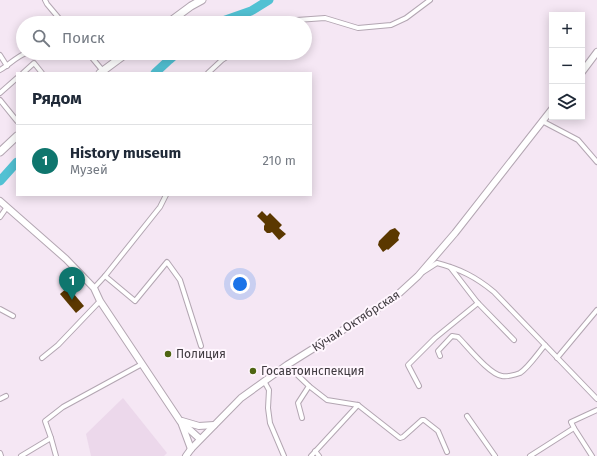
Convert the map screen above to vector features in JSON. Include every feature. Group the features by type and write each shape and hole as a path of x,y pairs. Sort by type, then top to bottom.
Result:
{"main road":[{"path":"177,16 202,0"},
{"path":"585,68 597,52"},
{"path":"102,72 118,60"},
{"name":"Кӯчаи Октябрская","path":"186,456 191,448 241,398 288,365 394,298 418,276 455,233 549,113"},
{"path":"0,152 16,137"},
{"path":"0,201 66,258 94,288 100,301 180,421 191,448"},
{"path":"180,421 198,426 214,425"},
{"path":"180,421 200,439"}],"street":[{"path":"45,0 57,16"},
{"path":"312,19 325,18 358,28 391,25 406,18 430,0"},
{"path":"0,55 7,66"},
{"path":"0,70 16,58"},
{"path":"93,60 102,72"},
{"path":"209,72 222,60"},
{"path":"24,72 34,63 41,72"},
{"path":"0,93 16,79"},
{"path":"0,100 16,119"},
{"path":"542,121 578,140 597,162"},
{"path":"94,288 160,207 166,196"},
{"path":"0,217 7,207"},
{"path":"105,276 135,301 167,262 180,280 201,346"},
{"path":"418,276 437,263 469,274 483,283 494,292 597,399"},
{"path":"449,266 478,303 514,340"},
{"path":"42,358 58,345 100,301"},
{"path":"419,386 408,365 435,338 478,303"},
{"path":"0,309 14,316"},
{"path":"557,358 597,310"},
{"path":"440,356 438,351 452,336 458,336 487,367 502,377 520,373 545,345"},
{"path":"56,456 46,421 63,407 142,364"},
{"path":"288,365 309,386 327,400 358,405 400,438 424,420 438,432 447,452"},
{"path":"264,381 269,390 268,408 270,423 284,456"},
{"path":"302,418 298,403 309,386"},
{"path":"0,398 6,396"},
{"path":"311,456 358,405"},
{"path":"592,456 571,422 597,410"},
{"path":"468,416 495,456"},
{"path":"530,456 574,428"},
{"path":"21,456 51,438"},
{"path":"315,451 319,456"}],"shaded area":[{"path":"123,398 167,453 164,456 91,456 86,434"}],"building":[{"path":"262,211 267,216 270,213 282,225 279,228 286,234 279,240 272,232 267,233 264,230 265,224 257,216"},
{"path":"395,228 400,233 398,238 399,240 388,250 387,249 383,252 378,245 379,241 390,230"},
{"path":"68,287 84,306 76,313 60,294"}],"waterway":[{"path":"237,16 251,11 269,0"},
{"path":"156,72 169,60"},
{"path":"0,181 16,163"}],"place":[{"name":"History museum","path":"72,300"},
{"name":"Полиция","path":"168,354"},
{"name":"Госавтоинспекция","path":"253,371"}]}
